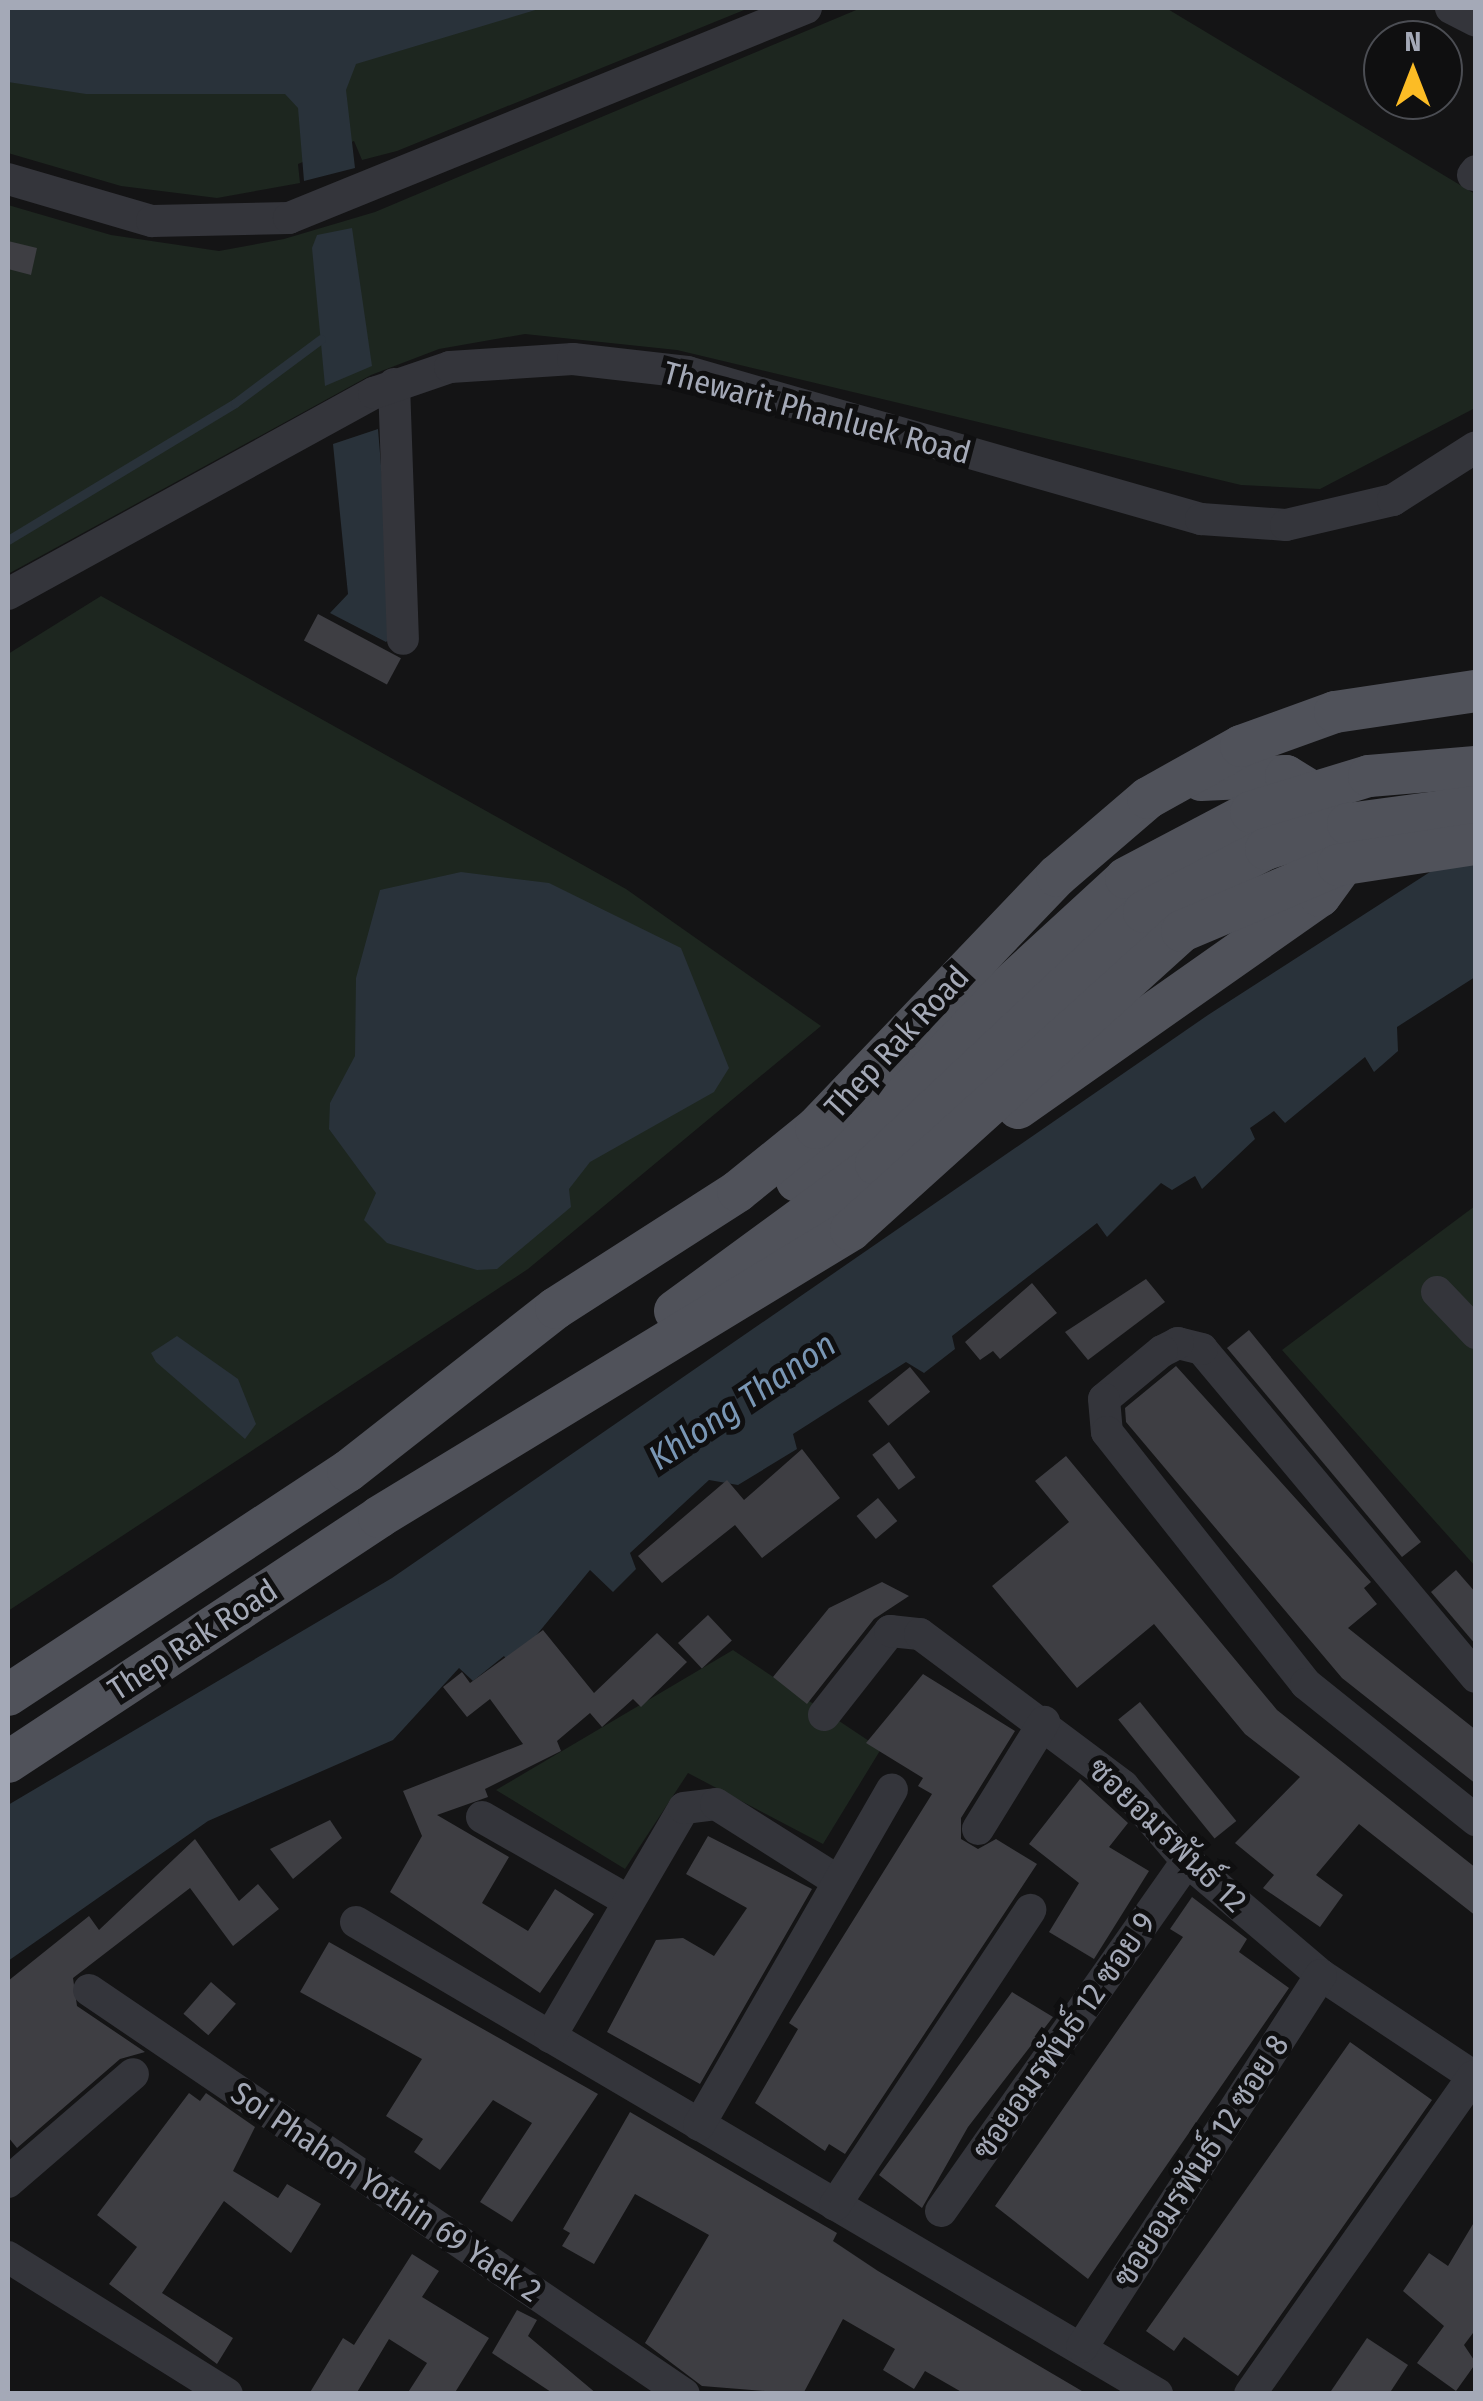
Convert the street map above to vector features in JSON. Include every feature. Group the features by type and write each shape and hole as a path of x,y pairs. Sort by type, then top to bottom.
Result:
{"main road":[{"name":"Thep Rak Road","path":"8,1694 348,1471 556,1308 738,1191 816,1128 1057,876 1148,798 1241,746 1335,712 1418,697 1476,692"},
{"name":"Thep Rak Road","path":"379,1518 582,1350 811,1170 1026,961 1126,878 1252,812 1370,776 1476,767"},
{"path":"920,1173 1275,930 1340,871 1337,818 1286,776 1212,776 1148,798"},
{"name":"Thep Rak Road","path":"348,1471 582,1350 876,1164 1144,912 1266,848 1348,824 1476,808"},
{"name":"Thep Rak Road","path":"8,1762 379,1518 775,1281 920,1173 1182,932 1258,892 1338,866 1476,844"}],"street":[{"path":"8,179 152,220 289,218 356,196 806,8"},
{"path":"1451,8 1476,21"},
{"name":"Thewarit Phanluek Road","path":"8,594 384,389 450,367 572,359 687,372 1201,520 1286,525 1393,500 1476,448"},
{"path":"384,389 403,639"},
{"path":"1437,1292 1476,1333"},
{"path":"1476,1677 1202,1349 1178,1342 1162,1350 1104,1399 1107,1432 1306,1684 1476,1820"},
{"name":"ซอยอมรพันธ์ 12","path":"824,1715 890,1631 906,1629 1044,1722 1123,1786 1186,1861 1321,1975 1474,2077"},
{"path":"978,1829 1044,1722"},
{"path":"699,2125 836,1880 892,1790"},
{"path":"550,2037 625,1899 684,1808 699,1801 836,1880"},
{"path":"482,1817 625,1899"},
{"name":"ซอยอมรพันธ์ 12 ซอย 9","path":"940,2211 1186,1861"},
{"path":"835,2205 1030,1910"},
{"path":"356,1922 1157,2394"},
{"name":"ซอยอมรพันธ์ 12 ซอย 8","path":"1082,2347 1321,1975"},
{"name":"Soi Phahon Yothin 69 Yaek 2","path":"88,1990 684,2394"},
{"path":"8,2182 133,2074"},
{"path":"1250,2394 1474,2077"},
{"path":"8,2257 227,2394"}],"shaded area":[{"path":"8,8 749,8 397,151 362,160 354,141 298,164 300,183 217,198 121,186 8,153"},
{"path":"861,8 1166,8 1475,194 1475,408 1320,489 1241,485 677,350 525,334 439,349 371,375 8,574 8,205 111,235 219,251 284,239 375,212"},
{"path":"101,596 626,889 821,1026 528,1269 8,1611 8,654"},
{"path":"1475,1206 1475,1566 1282,1350"},
{"path":"733,1650 881,1749 823,1844 688,1773 625,1869 496,1790"}],"water":[{"path":"8,8 542,8 356,64 346,90 355,168 304,181 298,108 285,94 86,94 8,82"},
{"path":"352,228 372,366 325,386 312,248 317,235"},
{"path":"378,429 395,634 386,642 330,613 348,594 333,444"},
{"name":"Khlong Thanon","path":"1475,843 1475,977 1397,1027 1398,1051 1374,1072 1365,1057 1285,1123 1274,1111 1250,1128 1255,1139 1202,1189 1195,1176 1172,1190 1161,1183 1107,1237 1097,1223 952,1336 955,1349 924,1373 906,1362 793,1434 797,1449 738,1485 709,1480 630,1553 636,1569 613,1592 590,1570 511,1666 504,1656 473,1681 459,1668 393,1740 208,1821 8,1961 8,1805 392,1578 1208,1015"},
{"path":"461,872 549,883 681,948 729,1068 714,1092 590,1162 569,1189 571,1207 497,1269 477,1270 387,1243 364,1220 376,1193 329,1129 330,1103 355,1056 356,978 380,890"},
{"path":"177,1336 238,1379 256,1424 245,1439 156,1362 151,1353"}],"building":[{"path":"8,241 37,248 31,275 8,269"},
{"path":"318,614 401,658 387,685 304,640"},
{"path":"1146,1279 1165,1302 1088,1360 1065,1332"},
{"path":"1032,1283 1057,1313 1000,1359 993,1351 980,1360 965,1342"},
{"path":"1249,1330 1421,1542 1402,1557 1227,1348"},
{"path":"1176,1366 1371,1582 1364,1588 1377,1604 1348,1628 1476,1730 1476,1784 1342,1678 1126,1422 1125,1408"},
{"path":"910,1367 930,1392 888,1426 868,1401"},
{"path":"889,1442 915,1477 899,1490 872,1455"},
{"path":"802,1449 840,1498 762,1558 735,1525 662,1583 638,1556 727,1480 744,1500"},
{"path":"1066,1456 1277,1710 1476,1868 1476,1916 1359,1824 1316,1875 1343,1895 1320,1927 1263,1888 1274,1875 1235,1843 1300,1777 1245,1734 1154,1624 1077,1688 992,1586 1069,1522 1035,1481"},
{"path":"878,1498 897,1521 876,1539 857,1516"},
{"path":"1456,1570 1476,1593 1476,1645 1431,1592"},
{"path":"882,1582 909,1596 874,1619 807,1704 773,1677 829,1608"},
{"path":"708,1615 732,1641 702,1669 678,1643"},
{"path":"543,1630 594,1693 657,1633 687,1662 641,1707 633,1699 602,1727 590,1713 557,1741 561,1751 485,1789 488,1797 437,1815 509,1857 482,1903 528,1931 555,1889 594,1914 540,1993 390,1892 422,1836 403,1791 523,1744 490,1699 467,1717 443,1687 462,1672 470,1683"},
{"path":"923,1674 1015,1731 961,1818 961,1839 978,1849 996,1839 1037,1864 845,2154 829,2144 825,2151 755,2103 798,2029 789,2023 932,1794 918,1786 923,1778 866,1743"},
{"path":"1140,1702 1236,1821 1215,1839 1118,1720"},
{"path":"1080,1779 1128,1823 1109,1847 1149,1871 1094,1959 1049,1932 1079,1883 1029,1844"},
{"path":"330,1820 342,1838 293,1879 270,1849"},
{"path":"708,1836 812,1889 700,2084 607,2032 656,1940 683,1938 714,1956 747,1908 686,1874"},
{"path":"195,1839 239,1901 258,1884 279,1909 233,1946 190,1888 73,1978 77,2006 145,2052 120,2059 17,2148 8,2137 8,1981 89,1916 99,1930"},
{"path":"1192,1897 1247,1939 1239,1952 1289,1988 1088,2279 995,2206 1183,1937 1170,1929"},
{"path":"329,1942 598,2094 512,2222 480,2202 532,2123 493,2100 440,2170 414,2152 423,2139 386,2116 422,2059 300,1992"},
{"path":"211,1982 236,2004 208,2035 183,2014"},
{"path":"1012,1992 1053,2017 968,2127 922,2208 879,2175"},
{"path":"1350,2042 1432,2100 1238,2376 1184,2337 1174,2351 1146,2331"},
{"path":"189,2093 200,2101 206,2093 255,2127 233,2171 278,2198 287,2184 321,2204 291,2253 224,2201 162,2293 233,2338 217,2364 109,2284 137,2247 97,2215"},
{"path":"630,2112 837,2233 833,2241 878,2271 1087,2394 965,2394 925,2371 914,2389 883,2370 895,2349 843,2319 803,2394 702,2386 645,2343 709,2235 635,2194 594,2264 562,2246 570,2233 563,2229"},
{"path":"1476,2219 1476,2329 1464,2345 1476,2363 1456,2391 1417,2363 1444,2326 1403,2291 1429,2253 1448,2266"},
{"path":"412,2254 439,2271 422,2297 489,2338 454,2394 407,2394 427,2363 389,2339 356,2394 309,2394 343,2338 354,2345"},
{"path":"517,2310 537,2320 528,2336 597,2394 554,2394 492,2353"},
{"path":"1367,2338 1408,2365 1389,2394 1329,2394"}],"waterway":[{"path":"8,540 235,403 321,339"}]}
